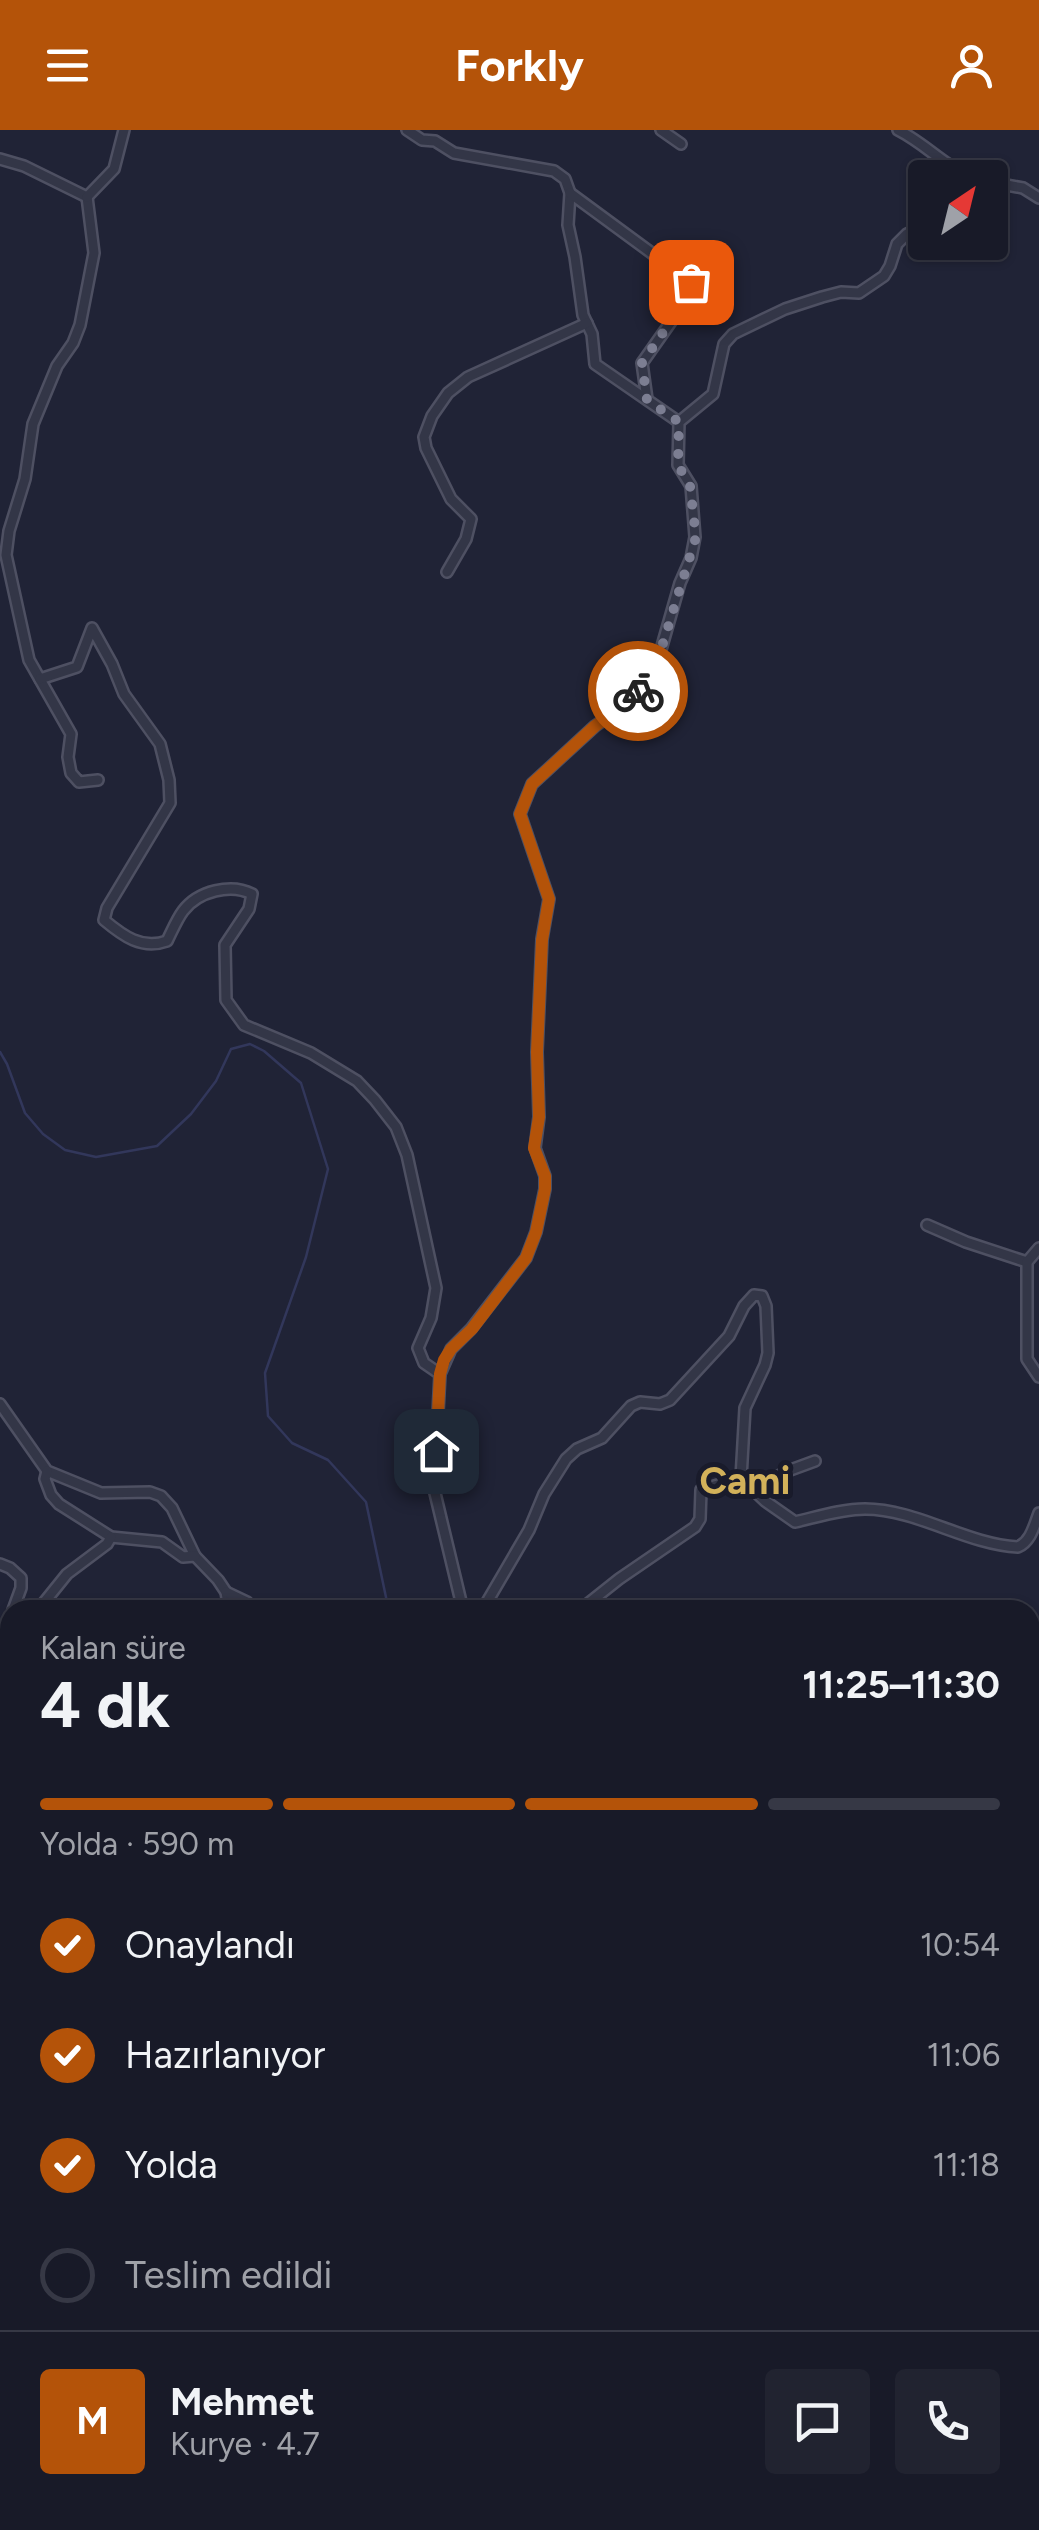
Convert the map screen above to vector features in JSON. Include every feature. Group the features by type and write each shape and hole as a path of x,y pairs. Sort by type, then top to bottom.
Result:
{"street":[{"path":"87,197 114,169 124,130"},
{"path":"408,130 454,152 554,171 565,179 570,193 568,224 581,305 592,334 595,364 679,422"},
{"path":"436,141 444,130"},
{"path":"662,130 681,144"},
{"path":"898,130 942,160"},
{"path":"0,159 24,166 87,197"},
{"path":"1008,185 1023,188 1039,198"},
{"path":"570,193 691,282 673,318 642,363 647,400"},
{"path":"87,197 94,254 80,325 57,366 33,424 26,479 9,531 6,555 30,660 71,734 71,773 79,782 98,780"},
{"path":"461,1600 434,1489 440,1374 451,1349 472,1329 526,1258 545,1189 545,1176 534,1148 539,1117 537,1052 542,940 549,899 520,814 532,784 639,690 660,653 696,537 690,486 678,465 679,422 712,394 724,344 733,334 786,309 841,292 858,294 884,276 897,244 908,233"},
{"path":"447,572 466,539 471,519 451,499 426,448 424,437 432,416 448,394 468,378 587,324"},
{"path":"40,679 76,667 92,628 124,694 160,744 170,803 106,908 104,920 138,943 155,945 167,941 183,911 203,895 240,888 252,894 249,908 225,946 226,1000 244,1025 311,1053 357,1082 396,1128 407,1155 436,1288 431,1318 418,1348 424,1364 440,1374"},
{"path":"927,1225 1027,1262"},
{"path":"1039,1248 1027,1262 1027,1359 1039,1377"},
{"path":"488,1600 566,1459 577,1448 602,1438 631,1406 670,1400 729,1336 754,1294 762,1296 766,1306 768,1353 745,1408 742,1478"},
{"path":"0,1404 46,1470 102,1493 150,1492 161,1496 172,1508 195,1556 218,1580 227,1600"},
{"path":"756,1490 785,1472 815,1461"},
{"path":"46,1470 51,1495 59,1504 110,1537 162,1542 183,1557 195,1556"},
{"path":"742,1478 794,1522 864,1509 904,1515 1009,1546 1022,1545 1039,1514"},
{"path":"593,1600 695,1527 700,1519 700,1490 742,1478"},
{"path":"46,1600 67,1574 107,1544 110,1537"},
{"path":"0,1564 20,1578 17,1600"},
{"path":"226,1592 242,1600"}],"waterway":[{"path":"0,1052 25,1113 43,1134 65,1150 96,1157 157,1146 191,1114 216,1081 231,1049 250,1044 301,1083 328,1169 306,1257 265,1373 268,1416 292,1443 328,1460 366,1502 387,1600"}],"way so far":[{"path":"638,691 660,653 696,537 690,486 678,465 679,422 647,400 642,363 673,318 691,282"}],"district":[{"name":"Cami","path":"745,1481"}],"route":[{"path":"436,1451 444,1360 526,1258 545,1189 545,1176 534,1148 539,1117 537,1052 542,940 549,899 520,814 532,784 638,691"}]}
